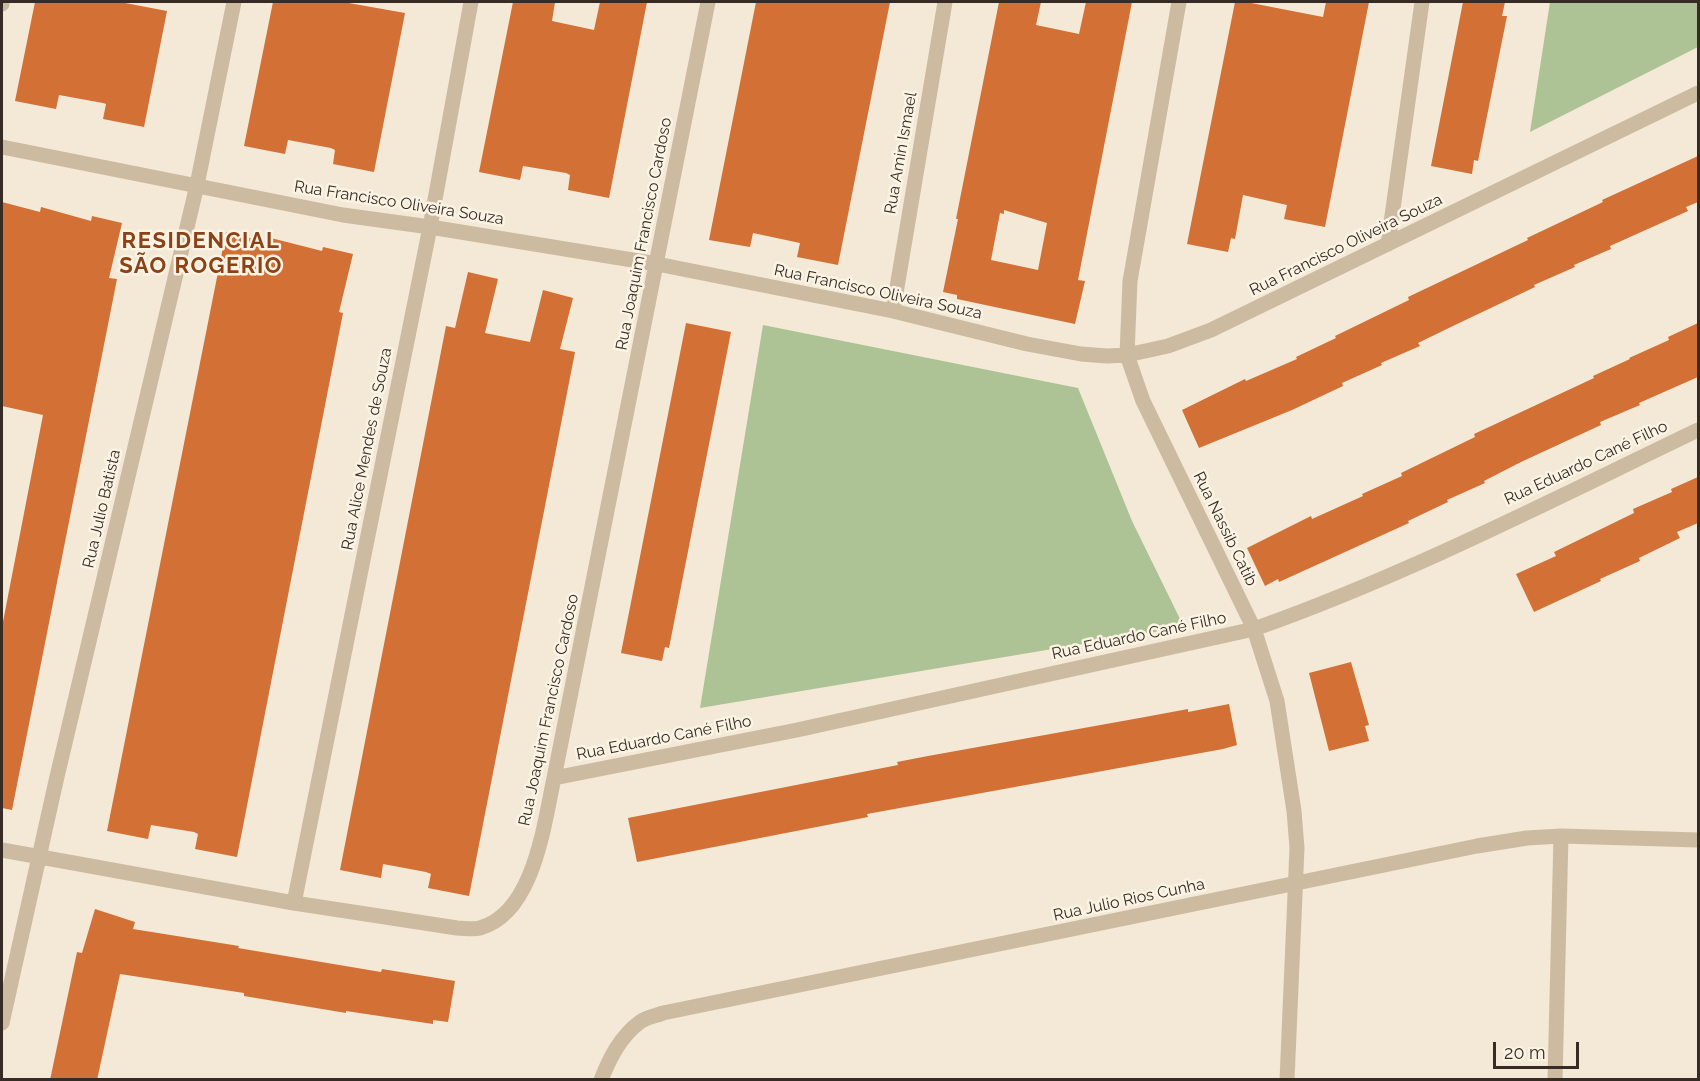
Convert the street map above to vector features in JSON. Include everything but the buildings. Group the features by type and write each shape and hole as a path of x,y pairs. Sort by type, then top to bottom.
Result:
{"street":[{"name":"Rua Julio Batista","path":"2,1023 39,856 197,185 234,2"},
{"name":"Rua Alice Mendes de Souza","path":"294,903 430,226 471,2"},
{"name":"Rua Joaquim Francisco Cardoso","path":"2,850 294,903 457,928 478,929 493,922 517,899 532,870 554,778 708,2"},
{"name":"Rua Amin Ismael","path":"892,311 945,2"},
{"name":"Rua Nassib Catib","path":"1179,2 1130,281 1127,355 1143,401 1254,629 1277,701 1288,764 1297,848 1287,1080"},
{"path":"1388,244 1422,2"},
{"name":"Rua Francisco Oliveira Souza","path":"2,147 343,215 430,226 657,264 892,311 1027,344 1107,356 1127,355 1168,346 1211,330 1698,93"},
{"name":"Rua Eduardo Cané Filho","path":"554,778 797,730 1254,629 1306,611 1394,575 1698,430"},
{"path":"1555,1080 1562,836"},
{"name":"Rua Julio Rios Cunha","path":"601,1080 615,1048 642,1020 663,1013 1477,846 1527,838 1562,836 1698,840"}],"green space":[{"path":"1550,2 1698,2 1698,47 1530,132"},
{"path":"763,325 1078,388 1132,521 1184,627 700,708"}],"district":[{"name":"RESIDENCIAL SÃO ROGERIO","path":"201,254"}]}
